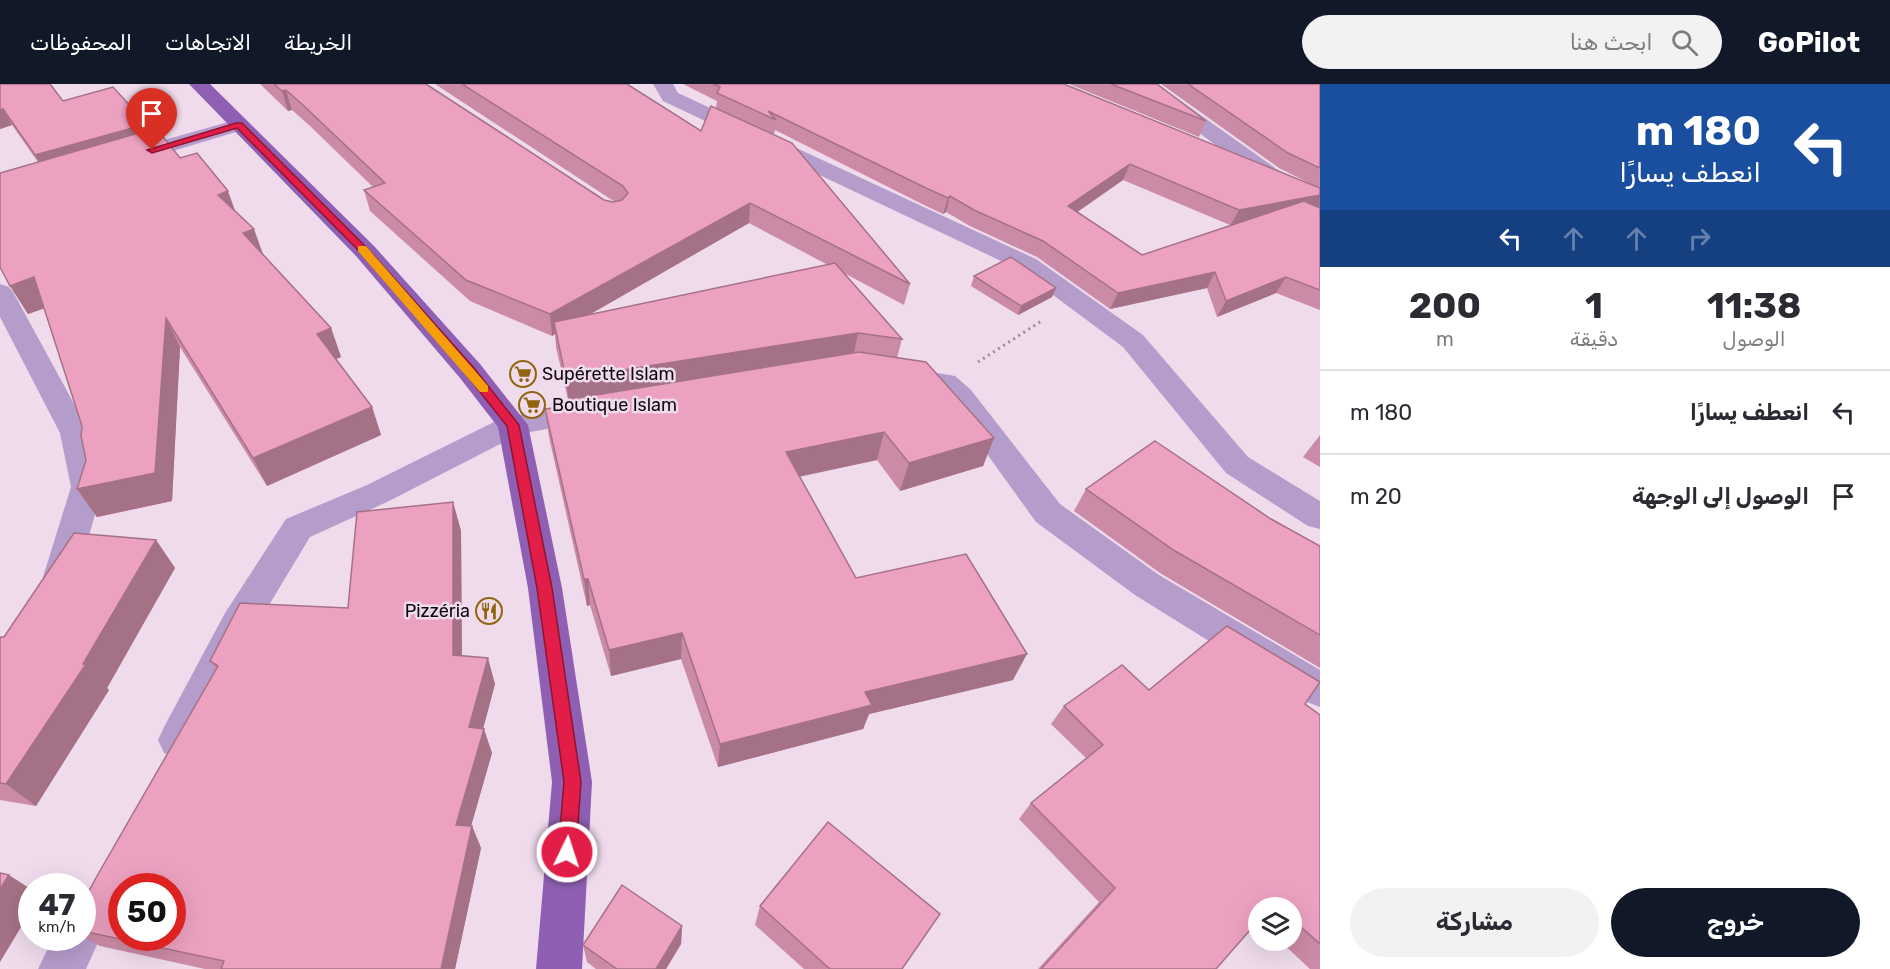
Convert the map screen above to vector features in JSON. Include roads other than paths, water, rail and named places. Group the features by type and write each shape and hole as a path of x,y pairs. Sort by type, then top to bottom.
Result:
{"main road":[{"path":"200,84 365,251 470,371 513,425 544,588 572,782 559,969"}],"street":[{"path":"1144,84 1270,175"},
{"path":"661,92 1027,264 1133,341 1237,465 1320,517"},
{"path":"102,165 239,125"},
{"path":"1195,144 1320,198"},
{"path":"0,292 75,433 87,487 59,581 47,599"},
{"path":"876,372 945,383 962,397 1048,513 1147,585 1320,690"},
{"path":"163,770 238,624 298,528 378,493 513,425 616,408"},
{"path":"61,969 70,951"}],"place":[{"name":"Supérette Islam","path":"523,374"},
{"name":"Boutique Islam","path":"532,405"},
{"name":"Pizzéria","path":"489,611"}]}
